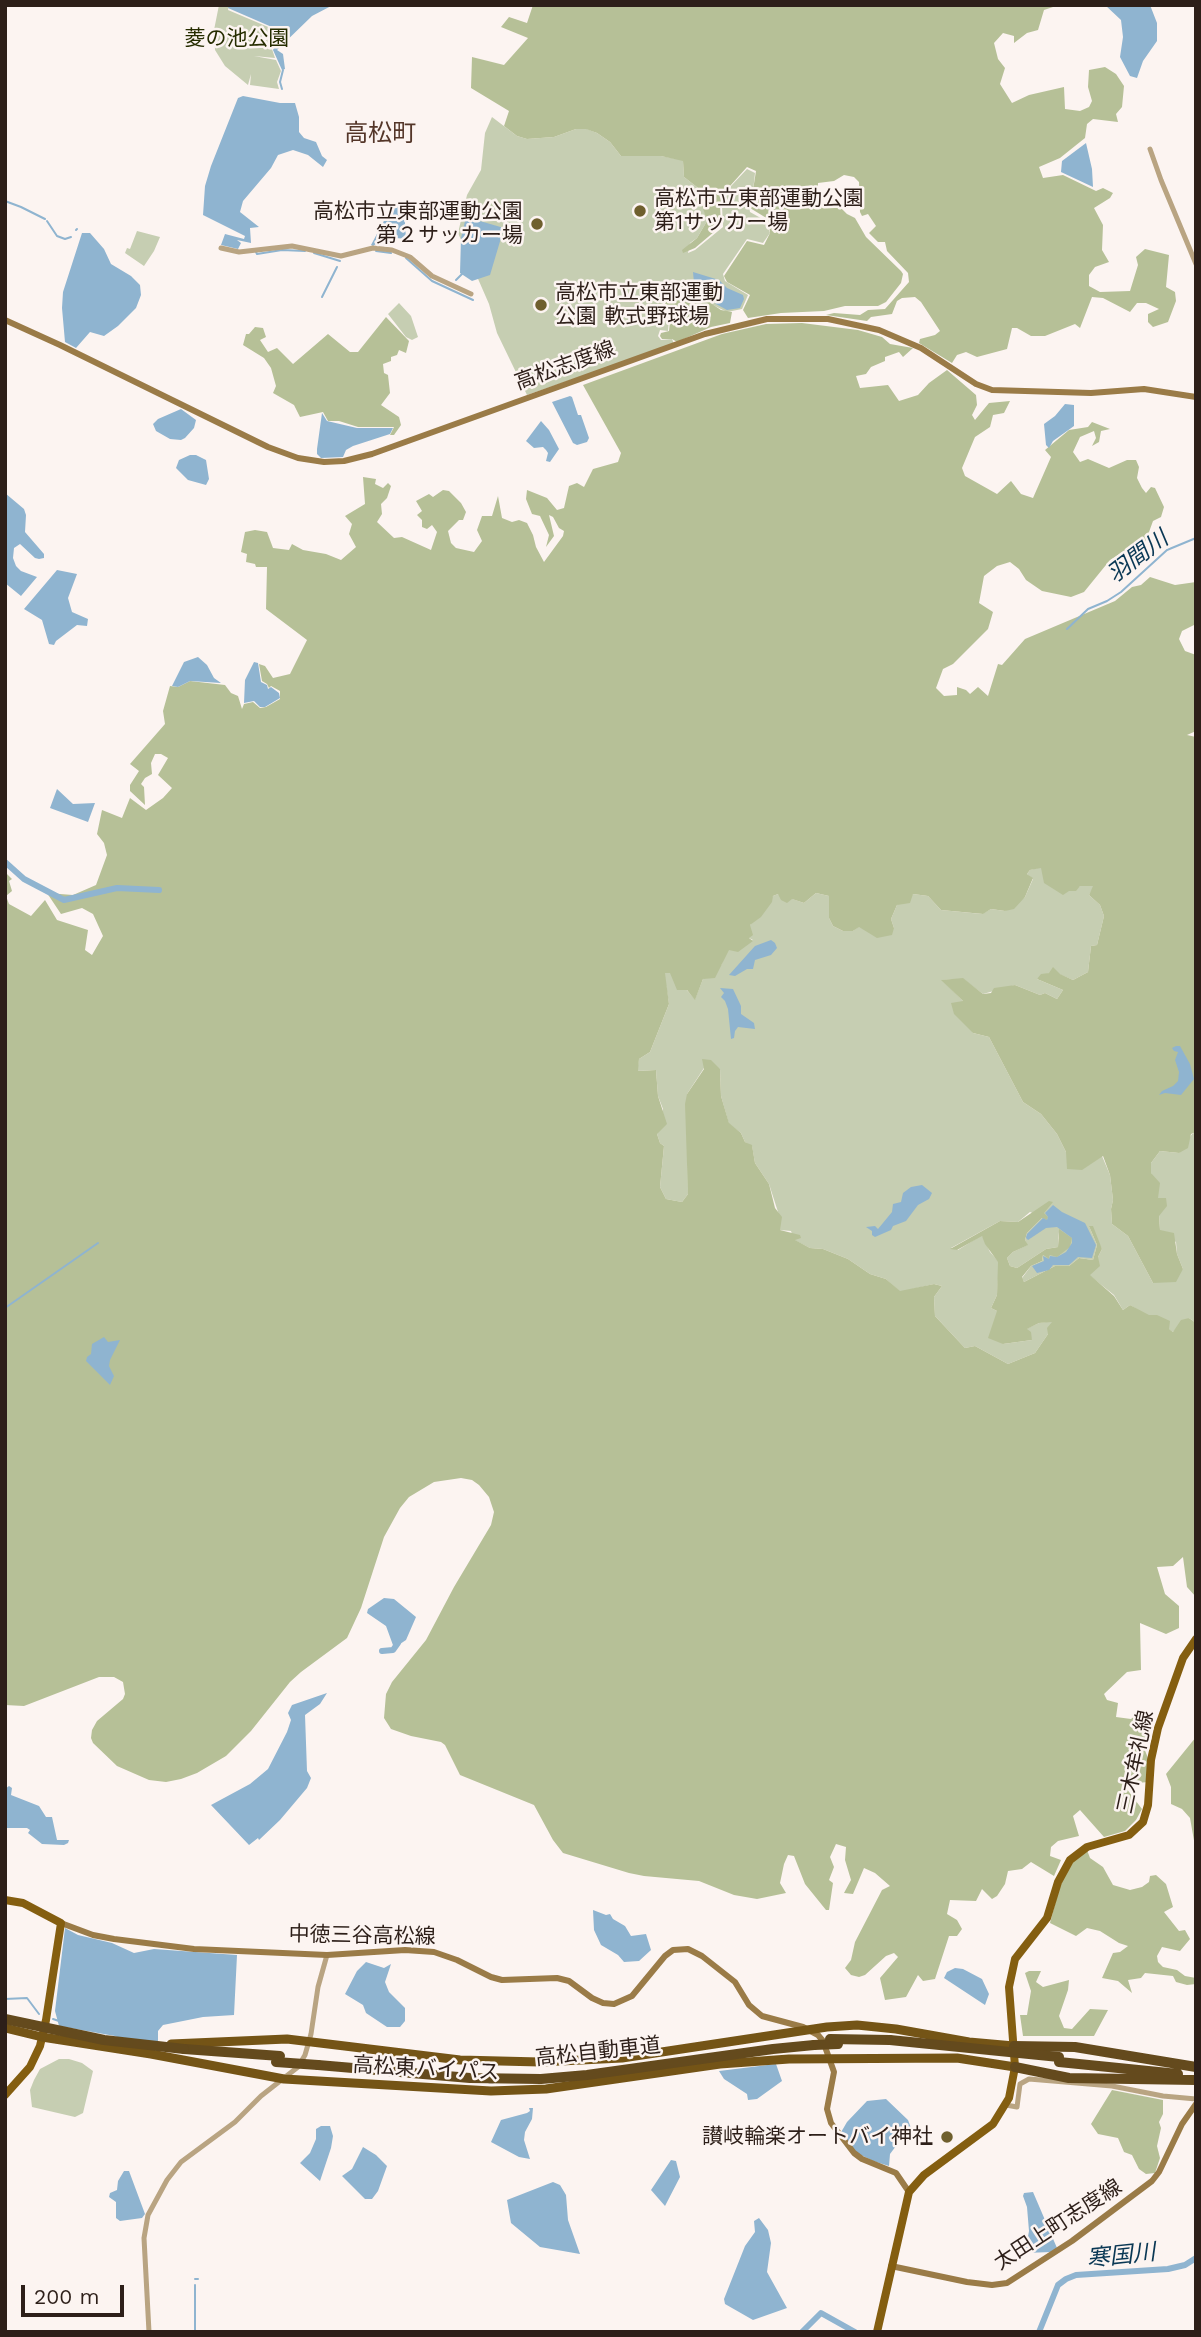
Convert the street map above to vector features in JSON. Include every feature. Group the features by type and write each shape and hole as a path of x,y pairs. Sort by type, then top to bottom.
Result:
{"highway":[{"name":"高松東バイパス","path":"5,2022 45,2026 115,2039 165,2043 263,2039 309,2041 491,2065 622,2058 811,2038 839,2025 875,2026 969,2042 1014,2046"},
{"name":"高松東バイパス","path":"5,2022 42,2037 284,2079 546,2089 745,2062 830,2058 957,2058 1015,2067"},
{"name":"高松自動車道","path":"5,2022 103,2045 319,2062 470,2078 541,2079 587,2075 811,2038 1059,2060 1196,2078"},
{"path":"1014,2046 1074,2047 1196,2069"},
{"name":"高松自動車道","path":"1059,2060 1196,2069"},
{"path":"1015,2067 1069,2078 1196,2078"}],"main road":[{"name":"高松志度線","path":"5,320 268,447 290,456 324,462 344,461 372,454 705,334 767,319 828,319 879,330 920,348 976,384 992,390 1091,393 1144,388 1196,397"},
{"name":"三木牟礼線","path":"909,2192 923,2175 993,2124 1006,2105 1015,2067 1009,1987 1015,1959 1047,1918 1058,1882 1070,1860 1087,1847 1129,1835 1143,1822 1148,1805 1151,1759 1158,1728 1183,1658 1196,1639"},
{"path":"5,1900 23,1903 61,1923 42,2037 30,2067 5,2095"},
{"name":"中徳三谷高松線","path":"61,1923 93,1935 135,1943 194,1949 327,1955 405,1950 434,1952 502,1980 556,1978 569,1982 592,1998 614,2004 632,1996 673,1950 688,1949 702,1956 736,1982 749,2005 762,2016 811,2038"},
{"path":"811,2038 823,2041 834,2072 827,2109 835,2130 862,2159 896,2173 909,2192 877,2332"},
{"name":"太田上町志度線","path":"891,2266 967,2282 992,2285 1007,2283 1072,2241 1152,2181 1182,2124 1196,2105"}],"street":[{"path":"1150,149 1196,264"},
{"path":"221,248 239,252 292,246 341,256 373,248 392,250 410,257 432,276 471,294"},
{"path":"149,2332 144,2232 146,2220 162,2189 181,2162 235,2122 261,2096 298,2067 309,2041 318,1987 327,1955"},
{"path":"1006,2105 1017,2107 1020,2084 1030,2079 1112,2086 1196,2099"}],"green space":[{"name":"菱の池公園","path":"219,5 229,5 228,10 280,32 272,49 275,58 254,56 276,60 281,71 277,82 279,89 250,85 251,74 248,85 225,66 215,50 214,30"},
{"path":"533,5 1059,5 1044,10 1038,30 1027,33 1014,43 1014,36 1003,33 994,43 998,59 1005,68 1000,84 1012,103 1029,95 1064,87 1065,109 1080,111 1089,107 1092,101 1088,87 1089,70 1105,67 1116,74 1124,86 1122,107 1116,114 1118,122 1093,119 1087,124 1085,138 1060,158 1039,167 1043,178 1063,175 1096,191 1103,188 1113,193 1094,208 1103,225 1102,250 1109,262 1095,267 1089,275 1089,286 1100,292 1130,291 1138,265 1136,257 1145,249 1169,255 1166,287 1175,292 1176,301 1168,322 1153,327 1148,322 1148,314 1159,309 1146,303 1137,303 1130,312 1103,298 1092,297 1080,328 1075,324 1045,336 1031,336 1012,328 1007,349 977,357 966,352 957,355 952,363 919,343 920,339 940,331 915,297 897,301 892,314 871,317 867,321 826,315 860,315 868,310 885,309 909,282 908,273 887,251 885,242 878,242 869,233 876,226 868,214 862,216 860,212 859,182 854,177 844,175 834,181 818,183 818,191 811,195 818,207 841,208 855,218 866,237 901,271 901,283 886,302 878,306 845,306 824,311 748,318 743,310 750,295 727,282 724,276 747,241 764,245 770,233 768,219 750,208 760,194 753,190 756,171 747,167 730,186 720,205 721,226 695,248 683,253 682,250 697,238 707,221 702,205 702,191 684,177 683,161 661,156 621,156 610,142 586,129 576,129 554,137 527,139 517,136 504,126 509,111 471,88 472,57 504,65 528,38 501,27 509,17 527,23"},
{"path":"492,117 517,136 527,139 554,137 576,129 587,129 610,142 621,156 661,156 683,160 684,177 702,191 707,221 697,238 690,243 688,253 723,227 722,206 731,186 747,169 755,173 753,191 759,195 749,206 750,212 766,221 770,233 763,243 747,239 723,274 725,281 748,295 742,309 727,312 711,304 703,292 673,279 664,283 660,297 669,319 668,331 660,330 658,336 661,340 672,339 674,344 527,395 497,333 489,304 458,233 467,195 481,170 485,133"},
{"path":"137,231 160,237 144,266 125,253 127,248 130,249"},
{"path":"676,281 705,292 712,304 721,310 732,312 730,323 711,327 677,342 662,339 661,333 669,331 671,312 659,294 667,284"},
{"path":"399,303 411,316 418,337 412,340 406,337 388,314"},
{"path":"386,317 409,341 406,353 399,350 397,355 391,357 391,361 383,364 384,373 388,375 390,393 381,405 399,417 401,425 394,435 390,435 394,427 358,427 339,421 328,421 323,412 300,417 294,405 273,393 276,386 271,368 264,358 243,345 246,334 255,327 263,328 266,337 260,340 268,352 277,348 293,364 328,334 350,352 358,352"},
{"path":"802,323 858,330 882,337 890,344 913,348 903,357 899,352 885,357 885,361 871,367 866,374 856,376 860,388 888,385 899,401 918,395 947,370 976,395 977,405 972,415 975,420 989,403 1010,401 1004,413 993,415 990,427 975,437 962,468 965,476 997,494 1011,481 1021,494 1033,498 1051,457 1045,450 1069,430 1088,427 1092,422 1110,429 1101,431 1099,442 1092,446 1096,438 1094,431 1080,437 1073,452 1080,462 1088,459 1109,468 1127,460 1136,460 1139,467 1137,478 1142,488 1146,493 1151,487 1155,488 1164,507 1161,517 1153,521 1145,543 1129,548 1110,560 1084,592 1071,597 1042,591 1026,580 1010,562 997,566 984,576 979,603 993,612 988,629 953,664 943,669 936,688 944,696 957,695 957,687 970,694 978,687 988,696 998,664 1002,665 1025,639 1115,601 1150,577 1175,585 1196,582 1196,624 1182,631 1179,639 1185,651 1196,655 1196,731 1187,735 1196,737 1196,1132 1191,1134 1188,1148 1179,1153 1160,1151 1151,1163 1151,1173 1160,1183 1158,1198 1166,1198 1167,1206 1159,1216 1160,1230 1174,1233 1177,1254 1183,1269 1176,1282 1153,1283 1128,1236 1112,1224 1110,1175 1103,1156 1082,1170 1067,1169 1066,1152 1057,1134 1041,1114 1023,1102 989,1037 973,1033 954,1014 951,1003 963,1001 941,980 963,978 983,994 991,993 994,988 1015,985 1057,999 1063,990 1037,979 1041,974 1049,973 1053,967 1073,980 1088,972 1091,946 1097,945 1104,916 1100,905 1089,895 1093,886 1080,886 1076,891 1063,895 1044,883 1041,868 1030,870 1027,874 1033,878 1025,897 1014,909 991,909 983,914 941,910 928,896 913,894 910,903 897,905 891,919 894,928 892,935 877,938 859,927 853,931 843,931 833,926 829,918 829,896 816,893 804,903 792,899 787,903 781,900 778,894 773,896 772,902 761,917 750,925 753,935 749,938 753,941 738,952 729,950 715,978 703,979 695,1000 687,990 677,990 670,973 665,973 669,1004 650,1052 639,1059 638,1071 656,1070 658,1096 667,1124 657,1134 664,1146 660,1187 666,1199 682,1202 688,1194 685,1104 687,1094 704,1069 702,1059 711,1060 720,1069 721,1096 729,1123 741,1133 745,1142 752,1145 755,1163 769,1184 775,1208 782,1217 780,1230 800,1235 801,1238 795,1240 810,1248 823,1249 848,1259 870,1274 886,1279 900,1291 934,1284 942,1286 934,1297 935,1316 965,1348 975,1346 1008,1364 1035,1353 1048,1334 1047,1328 1052,1322 1039,1323 1027,1329 1031,1332 1032,1340 1003,1344 988,1338 997,1311 991,1308 997,1295 998,1262 982,1236 957,1250 950,1249 1000,1221 1018,1222 1049,1201 1053,1202 1044,1213 1048,1217 1047,1220 1042,1218 1027,1233 1025,1240 1028,1245 1007,1258 1010,1266 1017,1268 1046,1249 1058,1247 1059,1229 1072,1238 1070,1247 1057,1257 1050,1255 1049,1259 1043,1255 1042,1261 1031,1266 1022,1277 1024,1282 1055,1266 1069,1266 1079,1258 1093,1260 1097,1245 1089,1226 1093,1226 1102,1249 1098,1257 1100,1266 1090,1275 1114,1296 1123,1310 1130,1305 1149,1315 1157,1315 1170,1321 1169,1329 1173,1332 1181,1320 1189,1318 1196,1323 1196,1597 1187,1587 1183,1557 1173,1566 1157,1567 1165,1594 1179,1606 1179,1628 1166,1634 1140,1623 1141,1670 1127,1672 1104,1694 1107,1700 1118,1703 1116,1717 1131,1719 1138,1713 1147,1732 1147,1741 1142,1743 1148,1758 1149,1782 1123,1784 1142,1809 1125,1831 1104,1837 1080,1810 1073,1816 1079,1836 1058,1841 1051,1847 1050,1856 1061,1860 1054,1876 1031,1862 1022,1869 1008,1871 1005,1884 992,1899 982,1889 976,1901 950,1900 947,1914 957,1920 962,1929 957,1936 949,1936 935,1979 923,1981 918,1975 906,1997 885,2000 880,1978 898,1957 894,1953 859,1977 851,1975 845,1968 851,1960 855,1942 882,1890 890,1886 875,1873 864,1868 853,1894 844,1893 851,1880 845,1860 846,1847 836,1844 830,1857 834,1867 829,1880 833,1883 829,1910 826,1910 805,1884 794,1856 788,1855 784,1864 780,1883 786,1893 757,1899 734,1895 699,1881 629,1873 563,1853 534,1805 460,1775 441,1742 391,1729 384,1718 386,1694 392,1682 426,1640 491,1525 494,1512 489,1497 472,1480 461,1478 434,1482 409,1497 384,1537 361,1608 347,1638 290,1682 251,1731 226,1756 197,1773 166,1782 149,1780 117,1766 93,1743 92,1730 97,1721 123,1699 125,1694 123,1682 114,1677 99,1677 24,1706 5,1705 5,872 12,879 9,881 12,891 6,896 9,904 31,916 45,900 57,920 88,930 85,950 92,955 103,936 93,914 82,908 61,914 47,893 73,895 96,885 107,855 104,843 97,834 102,810 122,818 130,798 146,810 172,788 158,775 168,758 155,754 151,763 152,774 141,784 144,787 145,805 130,791 130,785 139,771 130,764 165,724 163,711 170,686 178,687 190,681 225,685 231,693 238,696 242,709 244,704 253,702 260,708 280,699 280,691 271,686 269,688 262,681 259,664 265,666 273,678 290,674 307,640 266,609 267,567 256,567 255,564 246,562 247,554 241,552 245,532 267,532 273,548 289,550 292,544 303,550 341,560 356,547 349,534 352,524 345,516 365,504 363,477 376,479 375,484 383,488 388,483 391,486 387,498 381,504 382,514 377,522 394,538 402,537 431,550 437,532 432,525 427,529 422,527 422,520 417,515 422,511 416,501 429,494 433,497 443,490 449,491 466,512 463,520 459,520 448,531 451,543 456,548 474,552 482,541 477,530 482,516 492,516 498,496 502,518 527,523 544,562 564,531 549,515 554,536 546,547 549,535 540,516 532,514 526,499 527,490 547,498 557,510 564,508 569,486 577,483 584,487 593,469 618,462 621,453 583,385 722,334 766,324"},
{"path":"1041,867 1069,891 1080,886 1094,886 1089,895 1100,905 1104,916 1097,945 1091,946 1088,972 1073,980 1049,973 1037,979 1063,990 1057,999 1015,985 983,994 963,979 942,980 964,1002 973,1033 989,1037 1023,1102 1041,1114 1057,1134 1066,1152 1102,1156 1110,1175 1112,1224 1128,1236 1153,1283 1183,1269 1176,1242 1160,1231 1158,1199 1151,1163 1160,1151 1179,1153 1196,1132 1196,1323 1189,1318 1173,1332 1130,1305 1123,1310 1114,1295 1089,1275 1102,1249 1089,1226 1097,1245 1093,1260 1079,1258 1069,1266 1055,1266 1024,1282 1022,1278 1031,1266 1042,1261 1043,1255 1049,1258 1050,1254 1061,1252 1058,1232 1058,1247 1046,1249 1017,1268 1010,1266 1007,1258 1027,1245 1027,1233 1042,1218 1047,1219 1030,1212 1018,1222 1000,1221 951,1248 958,1250 982,1235 990,1252 999,1262 997,1295 991,1308 997,1311 1003,1344 1032,1340 1026,1329 1053,1321 1048,1334 1035,1353 1008,1364 975,1346 965,1348 935,1316 934,1297 942,1286 934,1284 900,1292 886,1279 870,1274 848,1259 823,1249 810,1248 794,1240 791,1231 780,1230 779,1215 769,1184 755,1163 752,1146 729,1124 721,1096 720,1069 704,1068 687,1094 688,1194 682,1202 666,1199 660,1187 664,1146 657,1134 663,1109 658,1096 656,1070 637,1071 639,1059 650,1052 669,1004 664,973 670,972 695,999 703,979 722,964 723,956 729,949 753,940 749,938 750,925 773,896 778,894 804,903 816,893 829,896 829,918 833,926 843,931 853,931 858,927 894,928 891,919 897,905 913,894 928,896 941,910 982,914 991,909 1005,911 1025,897 1033,879 1027,874 1030,870"},
{"path":"1196,1737 1196,1852 1190,1818 1182,1809 1171,1804 1171,1787 1166,1774"},
{"path":"1087,1850 1090,1858 1103,1867 1113,1885 1130,1890 1142,1887 1149,1882 1150,1876 1156,1875 1166,1884 1173,1907 1164,1912 1179,1931 1185,1930 1190,1939 1180,1951 1162,1947 1157,1956 1158,1962 1163,1967 1196,1978 1196,1984 1176,1982 1173,1976 1145,1973 1141,1978 1128,1980 1132,1993 1118,1981 1102,1978 1113,1953 1128,1946 1100,1931 1087,1928 1076,1936 1050,1923 1059,1889 1071,1861"},
{"path":"1041,1971 1036,1982 1043,1987 1069,1980 1059,2016 1064,2028 1072,2029 1090,2009 1108,2010 1094,2036 1023,2036 1020,2015 1027,2015 1031,1991 1025,1973"},
{"path":"59,2059 82,2063 93,2071 83,2113 75,2117 32,2107 30,2090 40,2069"},
{"path":"1112,2090 1163,2100 1157,2146 1160,2158 1155,2173 1146,2174 1139,2169 1132,2155 1124,2152 1118,2138 1098,2134 1091,2124"}],"water":[{"path":"229,5 333,5 312,16 277,50 283,54 285,69 282,70 273,50 281,31 228,8"},
{"path":"1105,5 1150,5 1157,23 1157,41 1143,61 1137,78 1130,76 1120,57 1123,37 1121,20"},
{"path":"243,96 295,103 299,132 304,138 316,142 322,156 327,160 323,167 308,155 293,150 278,155 271,168 243,201 240,212 259,227 250,228 251,243 237,240 241,243 238,249 221,245 225,234 244,239 245,236 203,215 205,186 211,166 238,98"},
{"path":"1086,143 1093,187 1061,172 1062,161"},
{"path":"394,202 399,202 404,208 406,239 386,237 371,245"},
{"path":"466,217 504,228 490,275 472,281 460,273 461,238"},
{"path":"82,233 90,233 104,249 111,264 140,285 141,295 136,308 118,326 104,336 90,332 76,348 65,342 62,308 63,292"},
{"path":"693,272 719,280 727,288 743,295 740,308 727,310 716,304 705,289 694,283"},
{"path":"570,396 578,415 581,415 589,438 587,442 577,445 573,443 552,402"},
{"path":"1065,404 1074,405 1074,426 1053,441 1049,448 1046,445 1044,424"},
{"path":"181,409 196,420 194,428 185,438 170,439 156,431 153,424 158,419"},
{"path":"322,413 327,421 357,428 393,428 390,434 346,450 343,457 321,458 317,449"},
{"path":"541,421 559,449 550,462 546,461 548,453 543,447 534,448 526,441"},
{"path":"190,455 206,460 209,479 206,485 188,480 176,468 179,460"},
{"path":"5,493 24,509 25,532 44,554 44,558 39,559 20,544 14,548 16,566 21,571 37,577 21,596 5,583"},
{"path":"57,570 77,574 68,598 72,612 88,619 87,626 77,625 54,645 49,644 42,620 24,609"},
{"path":"198,657 221,683 190,681 178,687 172,686 184,662"},
{"path":"254,662 258,663 261,682 267,685 268,689 271,687 279,693 280,698 265,707 260,707 254,701 244,703 245,680"},
{"path":"57,789 73,804 95,803 88,822 50,808"},
{"path":"771,940 777,948 771,955 755,960 753,969 747,969 735,976 729,975 755,946"},
{"path":"720,988 733,989 741,1006 741,1014 754,1023 755,1029 738,1027 731,1039 728,1009 721,997 724,993"},
{"path":"1180,1046 1190,1064 1194,1079 1181,1095 1159,1095 1178,1081 1179,1072 1175,1060 1178,1052 1172,1048"},
{"path":"922,1185 932,1193 929,1199 918,1205 906,1221 875,1237 872,1235 872,1231 866,1227 875,1226 878,1229 892,1212 893,1204 901,1202 903,1193 911,1187"},
{"path":"1053,1205 1085,1223 1096,1245 1092,1258 1078,1257 1069,1265 1053,1265 1049,1270 1037,1273 1032,1266 1044,1261 1043,1256 1049,1259 1050,1256 1057,1257 1066,1252 1072,1243 1072,1238 1057,1227 1046,1228 1028,1240 1026,1238 1043,1218 1047,1220 1045,1213"},
{"path":"104,1337 108,1342 120,1340 110,1360 109,1366 114,1376 110,1385 86,1361 91,1354 92,1344"},
{"path":"384,1598 394,1599 416,1617 406,1640 394,1648 386,1626 367,1613 368,1609"},
{"path":"327,1693 320,1704 305,1715 307,1771 311,1778 307,1788 280,1820 259,1840 258,1838 249,1845 211,1805 250,1784 268,1769 287,1732 291,1720 288,1713 292,1705"},
{"path":"9,1786 12,1788 11,1795 39,1806 46,1817 52,1817 57,1840 69,1840 68,1843 42,1844 28,1833 30,1830 27,1828 5,1828 5,1789"},
{"path":"593,1910 610,1914 625,1926 631,1936 646,1934 651,1950 639,1961 624,1962 601,1945 594,1930"},
{"path":"65,1928 78,1935 112,1943 134,1953 154,1949 237,1955 234,2015 203,2017 163,2025 158,2031 158,2045 128,2042 115,2036 59,2026 55,2011"},
{"path":"366,1962 384,1968 391,1964 385,1982 389,1992 405,2008 405,2021 400,2027 387,2027 366,2013 363,2005 345,1994 357,1971"},
{"path":"955,1968 982,1979 989,1994 985,2005 944,1978 947,1972"},
{"path":"776,2064 782,2081 757,2099 748,2100 747,2094 724,2079 719,2071"},
{"path":"886,2099 908,2120 911,2128 906,2138 902,2138 890,2154 889,2166 855,2152 840,2134 847,2122 867,2101"},
{"path":"529,2108 533,2108 532,2119 524,2140 530,2159 519,2157 491,2142 501,2120 527,2113"},
{"path":"330,2126 333,2136 320,2181 300,2163 310,2153 316,2139 316,2129"},
{"path":"363,2147 387,2166 378,2191 372,2199 365,2199 342,2176 352,2169"},
{"path":"671,2160 676,2161 680,2177 665,2206 651,2190"},
{"path":"124,2171 129,2171 145,2214 142,2218 120,2221 116,2218 116,2202 109,2197 110,2193 117,2190 118,2181"},
{"path":"553,2182 560,2185 566,2195 568,2220 580,2254 540,2247 511,2223 507,2200"},
{"path":"1033,2192 1057,2248 1051,2252 1025,2253 1029,2231 1023,2196 1024,2193"},
{"path":"759,2218 768,2230 771,2243 767,2272 787,2308 753,2320 725,2304 724,2299 745,2246 755,2232 754,2221"}],"waterway":[{"path":"282,89 280,82 283,70"},
{"path":"5,201 45,219"},
{"path":"47,221 57,236 65,239 71,237"},
{"path":"256,252 305,251"},
{"path":"376,251 391,253"},
{"path":"314,253 340,261"},
{"path":"406,258 432,281 473,300"},
{"path":"322,297 337,267"},
{"path":"456,280 462,274"},
{"name":"羽間川","path":"1067,629 1088,609 1121,592 1167,550 1196,538"},
{"path":"5,862 24,879 64,900 117,888 159,890"},
{"path":"5,1308 98,1243"},
{"path":"382,1651 393,1650 398,1643"},
{"path":"5,1999 27,1998 39,2014"},
{"path":"53,2019 59,2021"},
{"name":"寒国川","path":"1039,2332 1058,2285 1066,2279 1076,2275 1168,2269 1185,2265 1196,2258"},
{"path":"195,2285 195,2332"},
{"name":"寒国川","path":"802,2332 821,2313 855,2332"}],"tunnel":[{"path":"491,2067 491,2084"}],"place":[{"name":"高松市立東部運動公園 第1サッカー場","path":"640,211"},
{"name":"高松市立東部運動公園 第２サッカー場","path":"537,224"},
{"name":"高松市立東部運動 公園 軟式野球場","path":"541,305"},
{"name":"讃岐輪楽オートバイ神社","path":"947,2137"}],"district":[{"name":"高松町","path":"380,134"}]}
